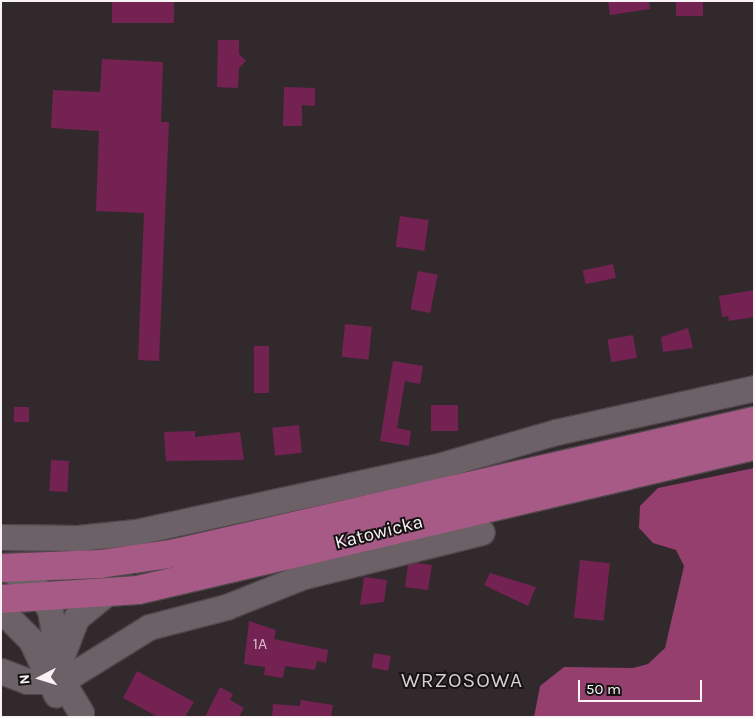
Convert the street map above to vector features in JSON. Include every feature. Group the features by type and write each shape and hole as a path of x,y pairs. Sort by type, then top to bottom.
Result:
{"main road":[{"name":"Katowicka","path":"5,568 100,564 259,535 754,421"},
{"name":"Katowicka","path":"1,599 106,594 215,574 754,446"}],"street":[{"path":"1,536 78,538 136,532 435,466 556,432 754,388"},
{"path":"1,671 27,681 56,676 148,627 226,607 304,576 482,532"},
{"path":"31,640 35,616 44,598 58,585 100,564"},
{"path":"5,568 44,598 53,619 56,676 64,702 85,715"},
{"path":"56,676 72,624 106,594"},
{"path":"1,610 31,640 56,676"}],"shaded area":[{"path":"754,468 754,717 534,717 540,686 564,667 633,668 648,664 665,648 684,566 676,550 653,543 639,528 640,506 658,488"}],"building":[{"path":"112,1 174,1 174,23 112,23"},
{"path":"608,1 649,1 650,9 610,15"},
{"path":"676,1 703,1 703,16 676,16"},
{"path":"218,40 239,40 239,54 246,61 239,68 238,88 217,87"},
{"path":"102,59 163,62 161,122 169,122 159,361 138,360 144,213 96,211 99,131 51,128 53,90 100,92"},
{"path":"284,87 315,88 315,106 302,105 302,126 283,126"},
{"path":"400,216 429,220 424,251 396,247"},
{"path":"613,264 616,278 586,284 583,270"},
{"path":"418,271 438,275 430,313 411,309"},
{"path":"754,290 754,317 729,321 728,316 722,317 719,296"},
{"path":"345,324 372,327 368,360 342,357"},
{"path":"688,328 693,348 663,352 661,337"},
{"path":"633,335 637,358 611,362 607,340"},
{"path":"254,346 269,346 269,393 254,393"},
{"path":"393,361 423,366 420,384 405,381 397,428 411,431 409,446 380,441"},
{"path":"431,405 458,405 458,431 431,431"},
{"path":"14,407 29,407 29,422 14,422"},
{"path":"299,425 302,453 275,456 272,428"},
{"path":"195,431 195,437 240,432 244,460 166,461 164,432"},
{"path":"51,460 69,461 67,492 49,491"},
{"path":"580,560 610,563 604,621 574,618"},
{"path":"416,563 432,565 428,590 405,587 408,565"},
{"path":"490,573 536,587 528,606 484,585"},
{"path":"364,577 387,580 384,602 360,605"},
{"path":"249,621 276,630 274,639 328,650 326,663 317,661 315,670 285,666 283,678 264,675 265,667 244,664"},
{"path":"374,653 391,656 388,671 371,668"},
{"path":"137,671 194,702 185,717 158,717 123,698"},
{"path":"220,687 233,694 230,700 244,708 239,717 205,717"},
{"path":"301,700 333,705 331,717 272,717 273,704 300,706"}],"district":[{"name":"WRZOSOWA","path":"462,680"}]}
